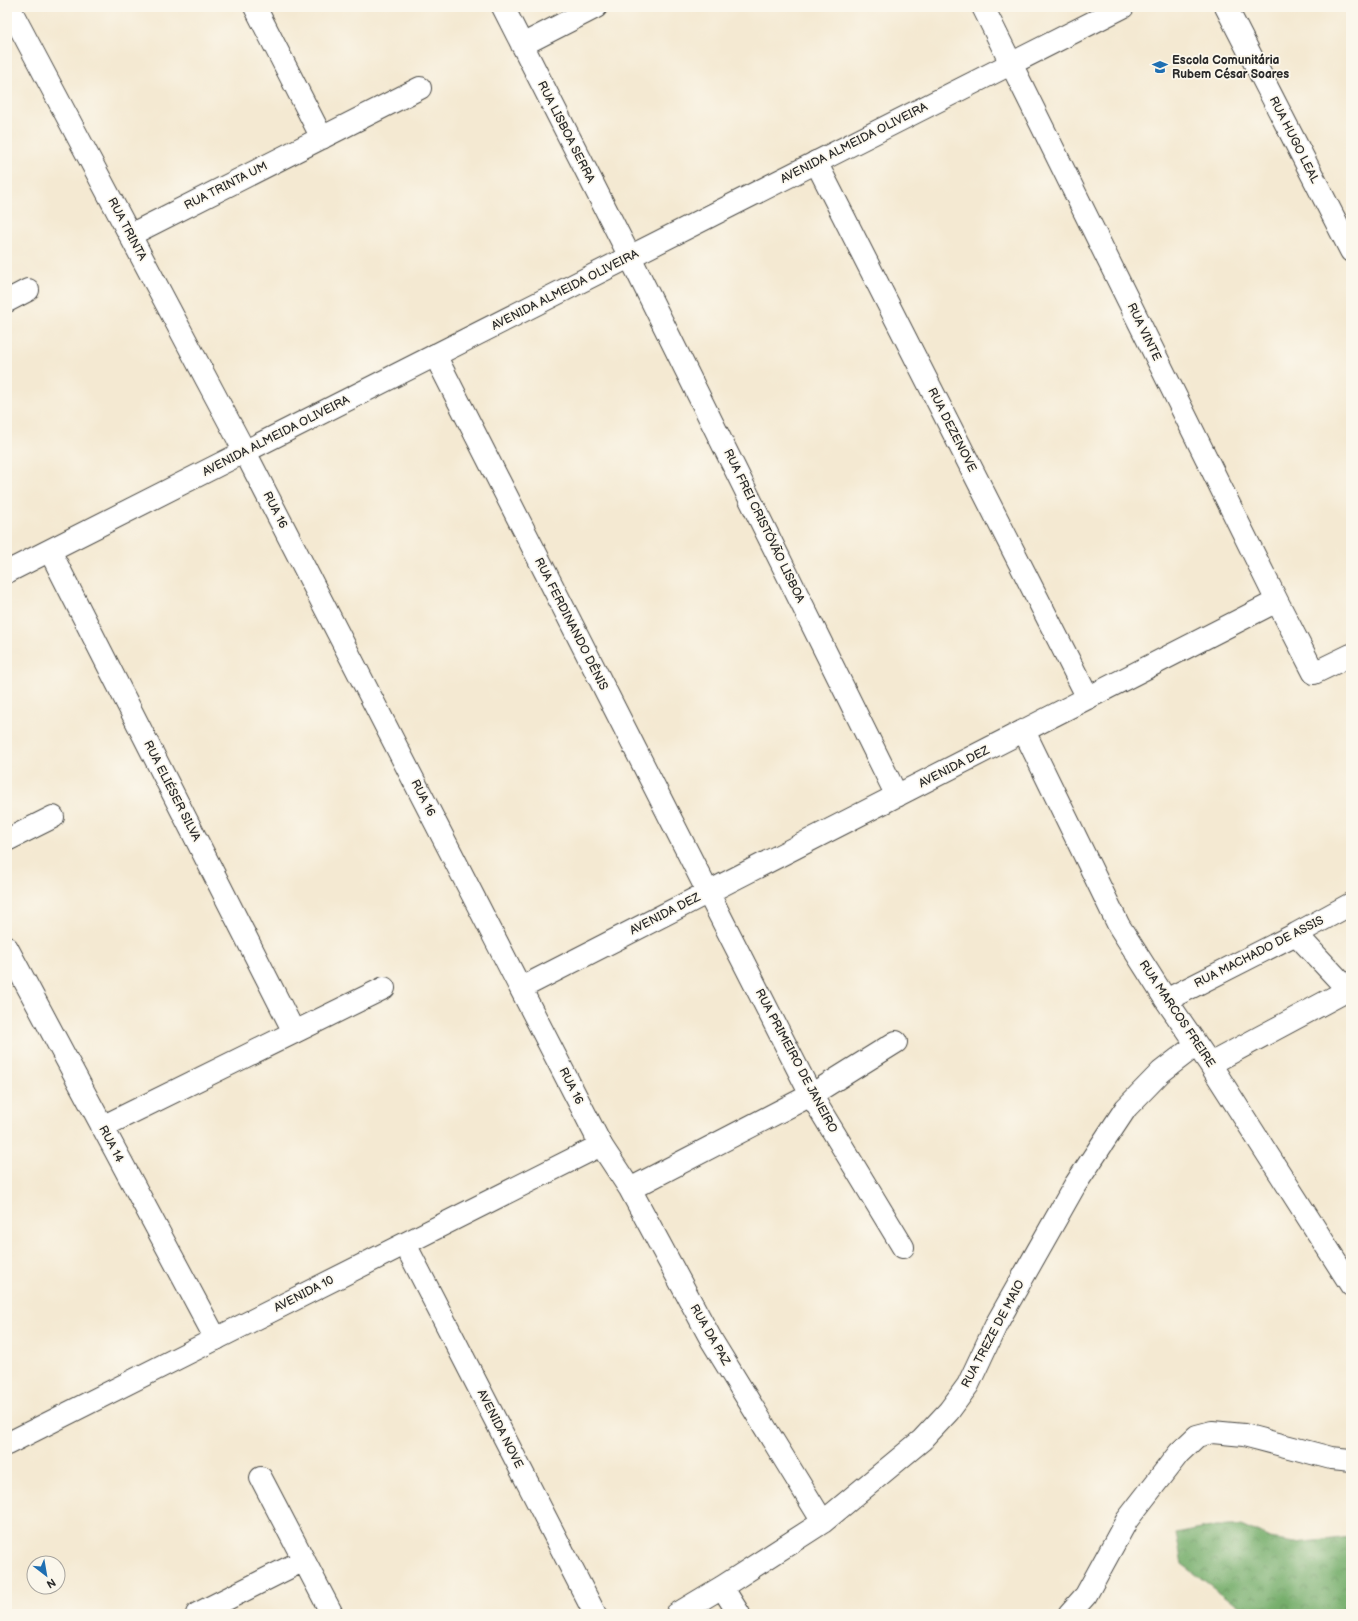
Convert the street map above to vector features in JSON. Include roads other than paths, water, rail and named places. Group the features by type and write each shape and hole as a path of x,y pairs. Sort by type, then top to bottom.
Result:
{"street":[{"name":"RUA TRINTA","path":"9,7 245,452"},
{"path":"255,7 322,138"},
{"name":"RUA LISBOA SERRA","path":"503,7 630,257"},
{"path":"522,45 596,7"},
{"name":"RUA VINTE","path":"983,7 1277,601"},
{"name":"AVENIDA ALMEIDA OLIVEIRA","path":"7,572 1122,7"},
{"name":"RUA HUGO LEAL","path":"1226,7 1351,251"},
{"name":"RUA TRINTA UM","path":"130,235 420,88"},
{"name":"RUA DEZENOVE","path":"816,162 1088,698"},
{"name":"RUA FREI CRISTÓVÃO LISBOA","path":"630,257 897,796"},
{"path":"7,301 28,290"},
{"name":"RUA FERDINANDO DÊNIS","path":"435,356 708,893"},
{"name":"RUA 16","path":"245,452 601,1145"},
{"name":"RUA ELIÉSER SILVA","path":"50,551 294,1032"},
{"path":"1277,601 1314,673 1351,655"},
{"name":"AVENIDA DEZ","path":"521,988 1277,601"},
{"name":"RUA MARCOS FREIRE","path":"1024,731 1119,926 1166,1000 1210,1064 1351,1285"},
{"path":"7,840 53,817"},
{"name":"RUA PRIMEIRO DE JANEIRO","path":"708,893 811,1094 903,1247"},
{"name":"RUA MACHADO DE ASSIS","path":"1166,1000 1296,934 1351,904"},
{"path":"1210,1064 1350,992 1296,934"},
{"name":"RUA 14","path":"7,948 216,1339"},
{"path":"102,1127 384,988"},
{"path":"630,1189 811,1094 896,1042"},
{"name":"RUA TREZE DE MAIO","path":"677,1614 823,1522 922,1440 949,1411 968,1386 997,1323 1075,1185 1126,1108 1161,1072 1196,1045"},
{"name":"RUA DA PAZ","path":"601,1145 630,1189 712,1341 823,1522"},
{"name":"AVENIDA 10","path":"7,1444 601,1145"},
{"name":"AVENIDA NOVE","path":"405,1244 595,1614"},
{"path":"1072,1610 1090,1588 1127,1520 1179,1453 1197,1436 1212,1432 1244,1435 1324,1456 1351,1460"},
{"path":"261,1478 332,1614"},
{"path":"197,1614 304,1560"},
{"path":"722,1587 738,1614"}],"place":[{"name":"Escola Comunitária Rubem César Soares","path":"1160,67"}]}
